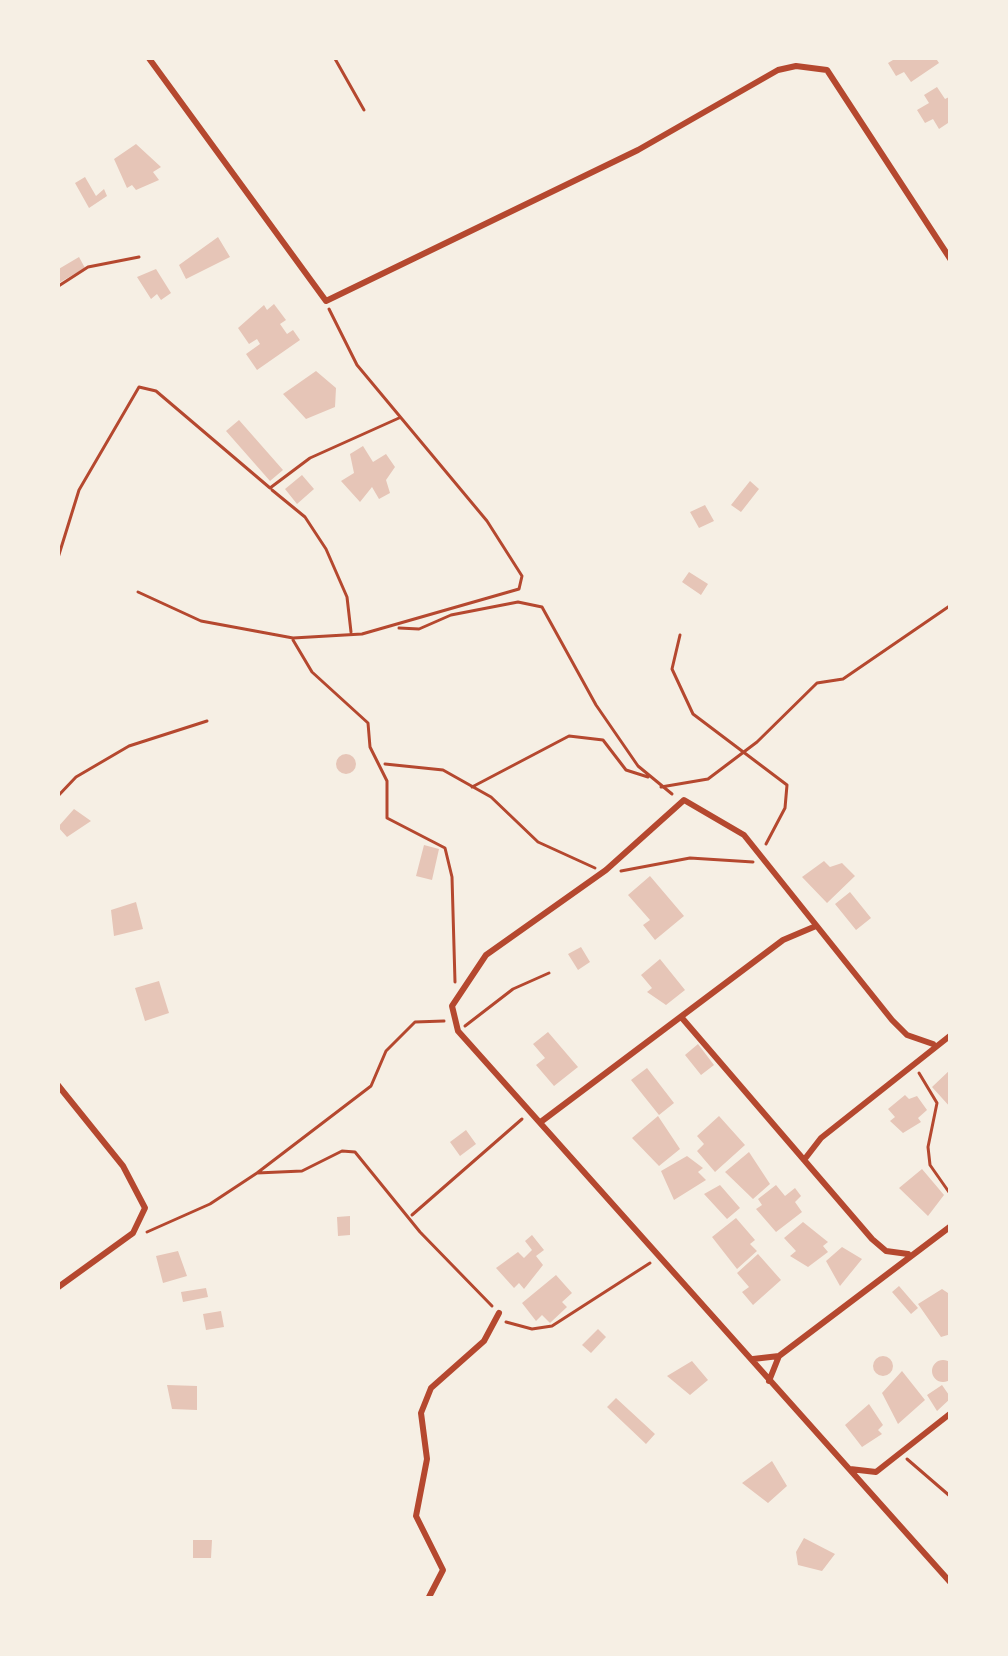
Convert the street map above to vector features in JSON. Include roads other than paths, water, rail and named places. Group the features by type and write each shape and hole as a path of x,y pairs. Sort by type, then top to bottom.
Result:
{"street":[{"path":"148,57 326,301 638,150 778,70 814,65 827,70"},
{"path":"820,57 951,260"},
{"path":"933,1044 907,1035 892,1021 728,821 684,800 604,871 487,955 452,1006 457,1028 542,1121 656,1259 929,1552 951,1583"},
{"path":"798,930 804,909"},
{"path":"542,1121 798,930 816,926"},
{"path":"682,1018 872,1239 886,1251 908,1254"},
{"path":"803,1161 821,1138 933,1044 951,1035"},
{"path":"57,1084 137,1188 145,1216 133,1234 57,1288"},
{"path":"769,1382 779,1356 951,1226"},
{"path":"428,1599 442,1570 416,1516 428,1460 421,1413 431,1388 484,1340 500,1313"},
{"path":"750,1359 779,1356"},
{"path":"847,1468 876,1472 951,1413"}]}
